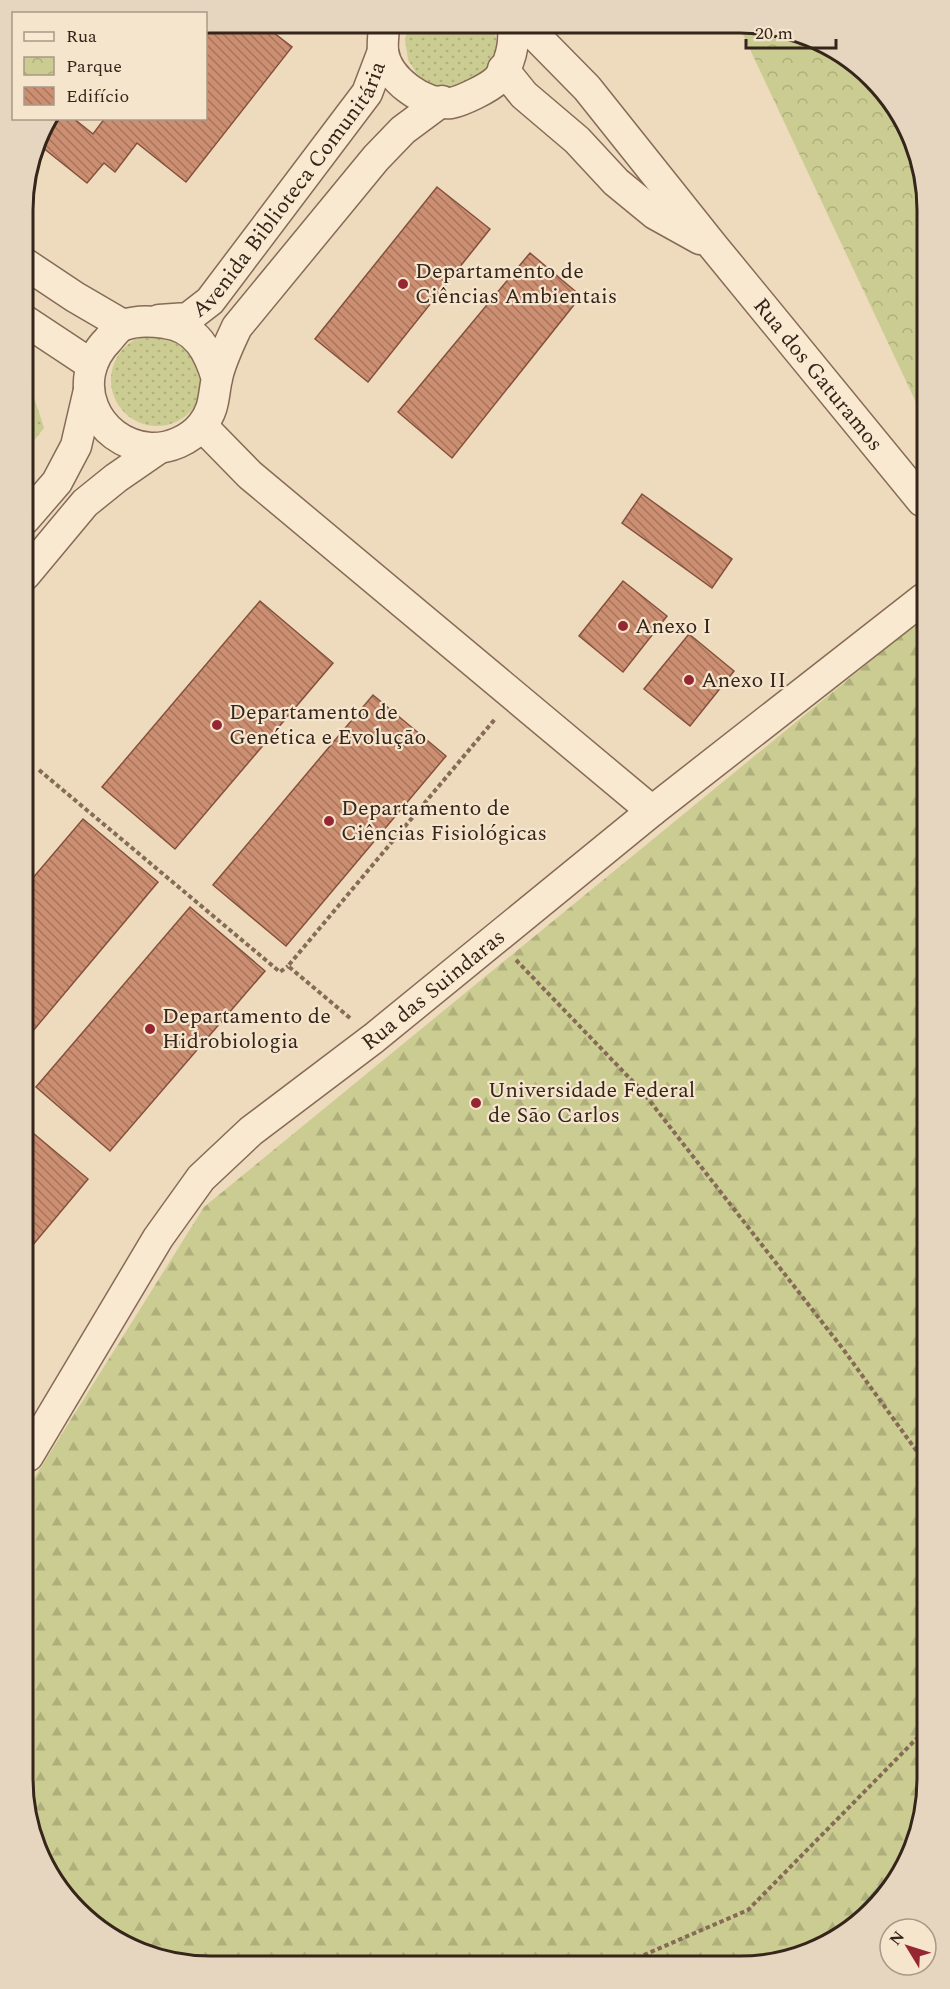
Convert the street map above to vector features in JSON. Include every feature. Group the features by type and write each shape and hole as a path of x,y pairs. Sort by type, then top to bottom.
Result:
{"street":[{"path":"383,37 387,65 403,86 425,99 451,103 497,81 510,58 514,33"},
{"name":"Rua dos Gaturamos","path":"533,33 587,88 917,495"},
{"name":"Avenida Biblioteca Comunitária","path":"135,323 188,318 210,301 367,93 383,37"},
{"name":"Rua dos Gaturamos","path":"504,69 524,94 577,140 616,182 655,214 713,246"},
{"name":"Avenida Biblioteca Comunitária","path":"217,379 225,352 237,327 376,158 403,130 442,101"},
{"path":"33,269 75,297 135,323 173,324 195,336 210,355 217,379 214,404 202,426 182,442 158,448 133,446 111,434 96,414 90,378 33,328"},
{"path":"33,510 57,482 76,446 90,378 104,343 135,323"},
{"path":"202,426 250,475 652,811"},
{"path":"33,565 85,503 158,448"},
{"name":"Rua das Suindaras","path":"33,1448 158,1238 201,1178 251,1131 374,1038 652,811 917,604"}],"path":[{"path":"39,770 280,972 288,966 514,696"},
{"path":"496,939 642,1091 843,1349 917,1452"},
{"path":"288,966 374,1038"},
{"path":"642,1956 748,1910 917,1738"}],"green space":[{"path":"407,33 495,33 498,47 492,67 458,89 437,87 419,77 408,60 405,39"},
{"path":"742,33 775,36 797,42 838,63 873,93 899,132 911,164 917,210 917,404"},
{"path":"157,334 174,338 189,348 199,363 203,380 199,397 189,412 174,422 157,426 140,422 125,412 115,397 111,380 115,363 125,348 140,338"},
{"path":"33,394 44,428 33,442"},
{"path":"917,623 917,1791 908,1836 899,1857 885,1880 856,1913 818,1938 797,1947 752,1956 210,1956 164,1950 142,1943 112,1926 77,1896 51,1857 42,1836 35,1802 33,1779 33,1480 204,1207"}],"water":[{"path":"885,1880 873,1896 856,1913"}],"building":[{"path":"207,33 274,33 292,47 186,182 137,143 115,172 104,163 87,183 44,149 58,120 76,120 93,134 104,120 207,120"},
{"name":"Departamento de Ciências Ambientais","path":"437,187 490,229 368,382 315,339"},
{"path":"530,253 581,296 452,458 398,412"},
{"path":"642,494 732,559 712,588 622,523"},
{"name":"Anexo I","path":"623,581 667,616 623,672 579,636"},
{"name":"Departamento de Genética e Evolução","path":"260,601 333,663 175,849 102,787"},
{"name":"Anexo II","path":"689,634 734,671 690,726 644,689"},
{"name":"Departamento de Ciências Fisiológicas","path":"373,695 446,756 286,946 213,885"},
{"path":"83,819 158,882 33,1031 33,878"},
{"name":"Departamento de Hidrobiologia","path":"190,907 265,971 110,1151 36,1087"},
{"path":"33,1133 88,1179 33,1245"}],"place":[{"name":"Departamento de Ciências Ambientais","path":"403,284"},
{"name":"Anexo I","path":"623,626"},
{"name":"Anexo II","path":"689,680"},
{"name":"Departamento de Genética e Evolução","path":"217,725"},
{"name":"Departamento de Ciências Fisiológicas","path":"329,821"},
{"name":"Departamento de Hidrobiologia","path":"150,1029"},
{"name":"Universidade Federal de São Carlos","path":"476,1103"}]}
